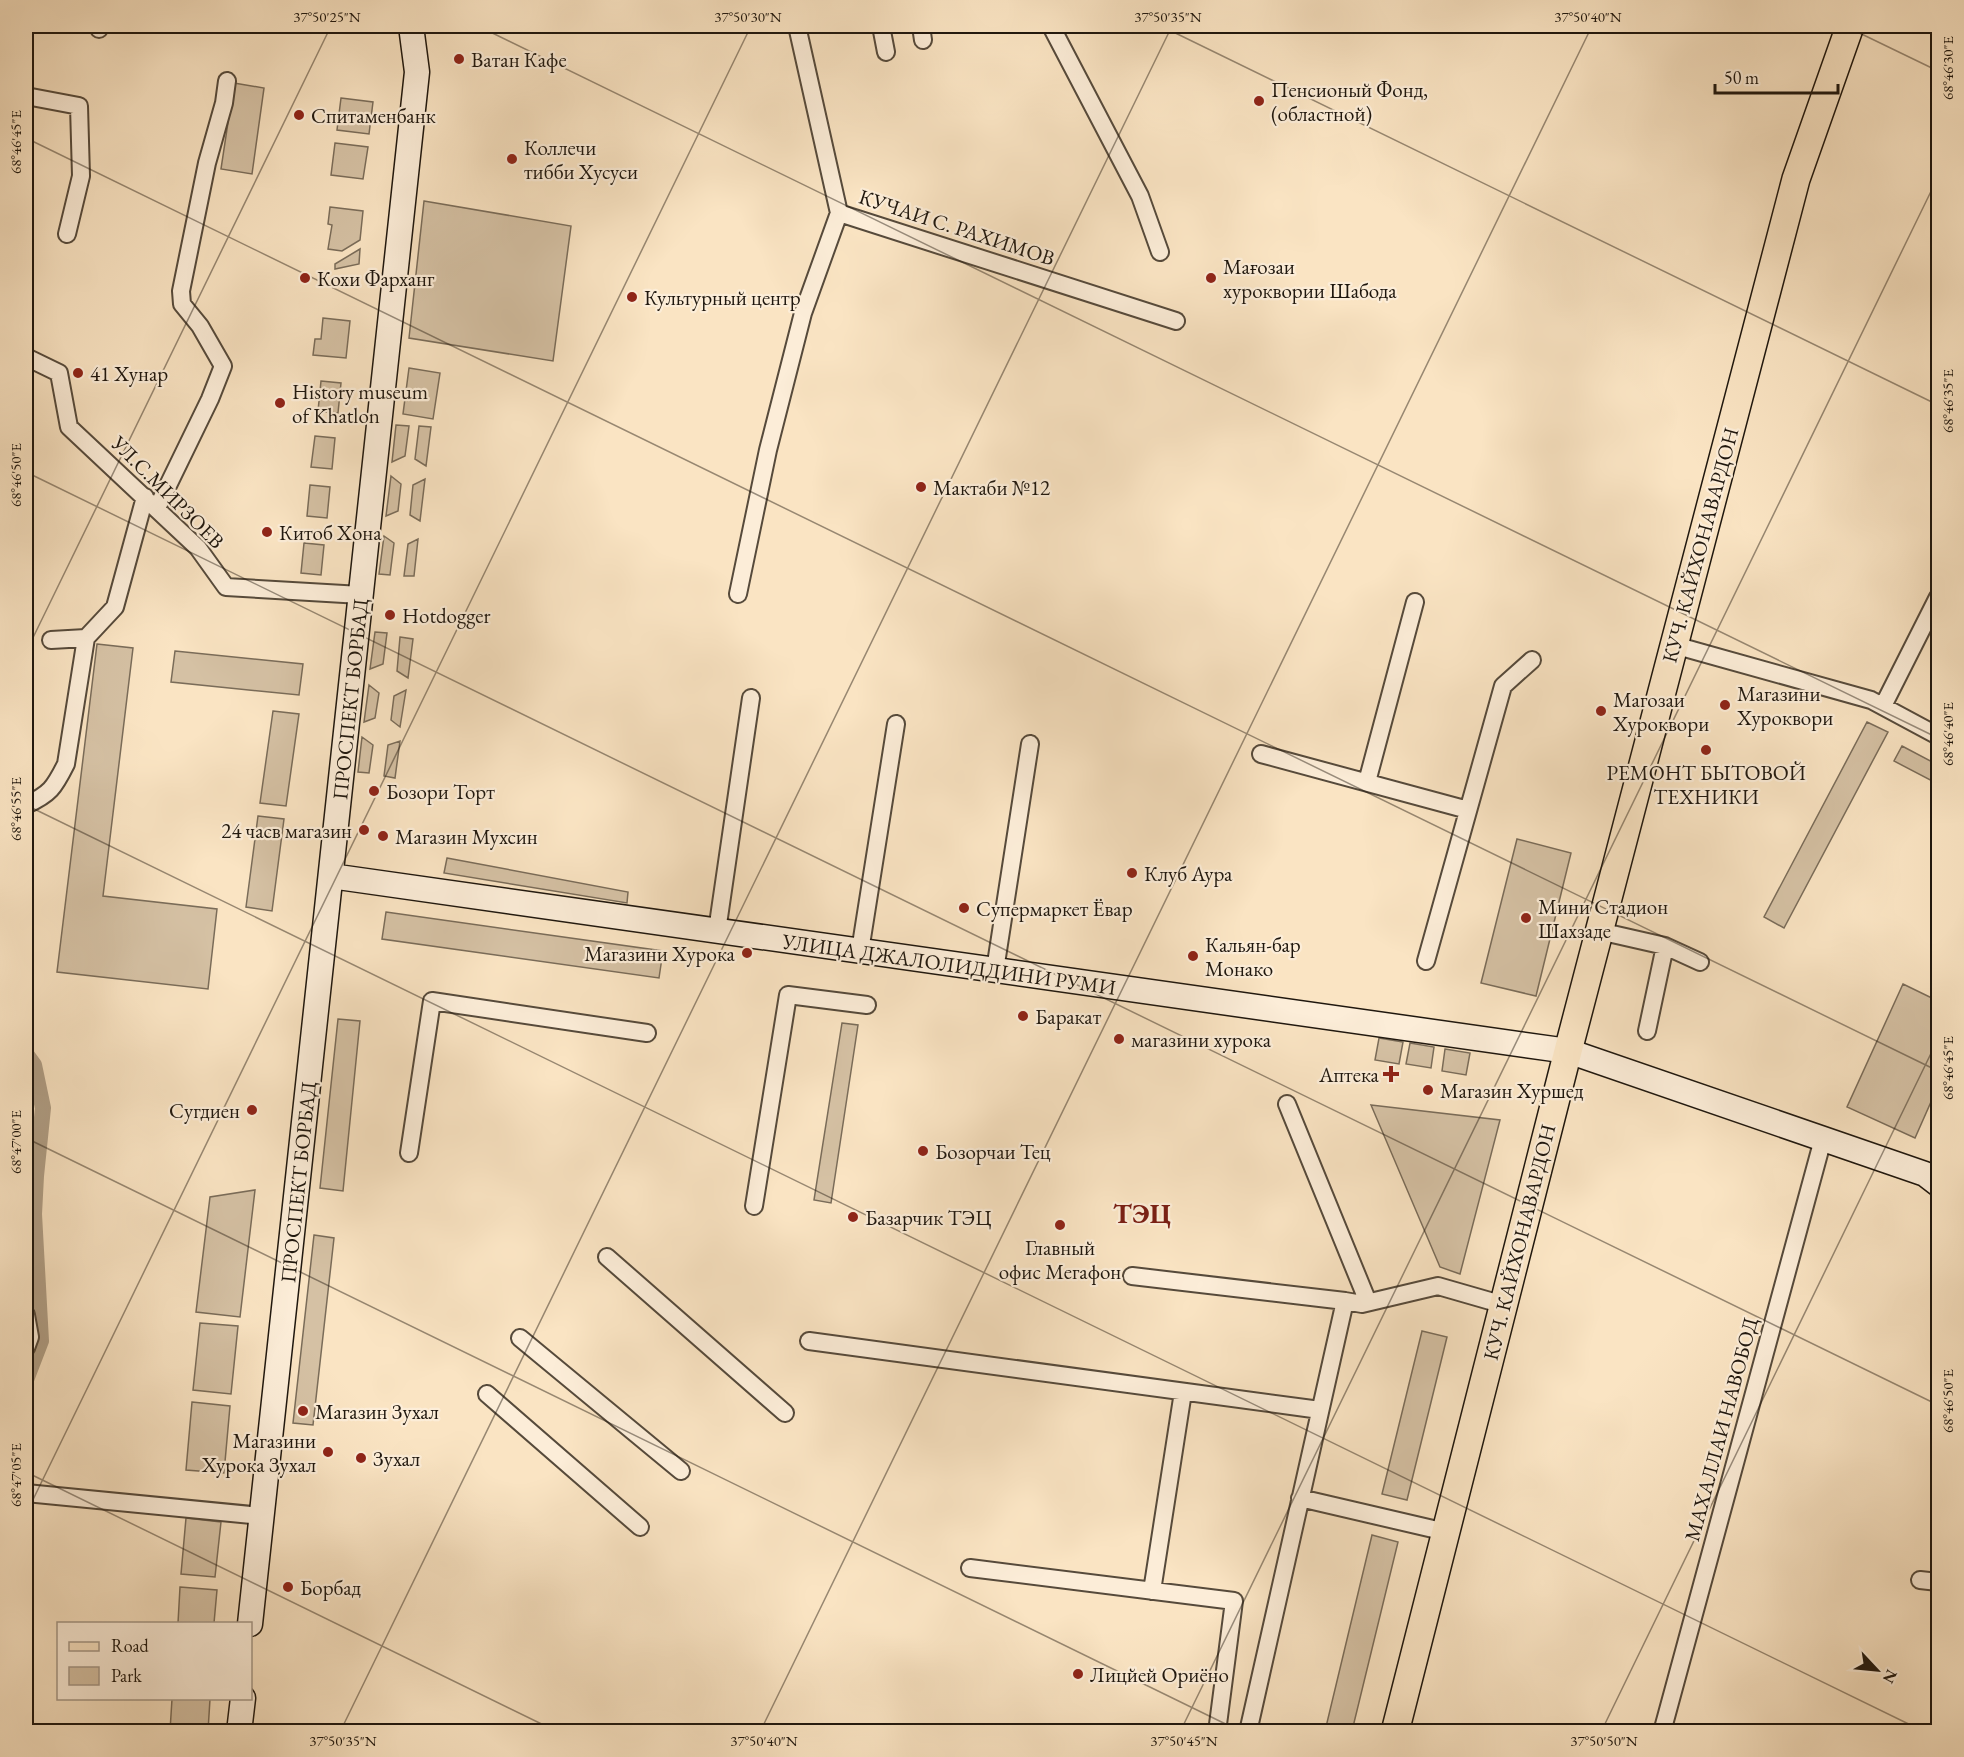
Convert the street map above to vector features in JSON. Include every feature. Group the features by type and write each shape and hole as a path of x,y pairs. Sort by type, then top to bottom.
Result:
{"main road":[{"name":"КУЧ. КАЙХОНАВАРДОН","path":"1395,1731 1599,931 1796,179 1850,26"}],"street":[{"name":"ПРОСПЕКТ БОРБАД","path":"250,1622 417,72 411,26"},
{"name":"КУЧАИ С. РАХИМОВ","path":"797,26 839,213 1176,321"},
{"path":"881,26 886,52"},
{"path":"1051,26 1140,196 1160,252"},
{"path":"26,805 44,797 58,780 66,764 86,638 115,607 151,503 210,399 223,366 200,326 182,304 181,291 207,163 224,103 227,81"},
{"path":"26,96 79,106 81,176 68,234"},
{"path":"738,594 768,450 803,313 839,213"},
{"name":"УЛ.С.МИРЗОЕВ","path":"26,357 59,373 69,427 198,548 226,587 361,595"},
{"path":"1882,706 1938,597"},
{"path":"1367,782 1415,602"},
{"path":"51,640 86,638"},
{"path":"1674,645 1871,700 1938,736"},
{"path":"1426,961 1503,686 1532,660"},
{"path":"717,931 751,698"},
{"path":"860,951 896,724"},
{"path":"995,970 1030,744"},
{"path":"1261,754 1468,810"},
{"name":"УЛИЦА ДЖАЛОЛИДДИНИ РУМИ","path":"331,876 1568,1051 1925,1174 1938,1184"},
{"path":"1599,931 1665,946 1700,963"},
{"path":"1647,1031 1665,946"},
{"path":"754,1206 788,995 867,1005"},
{"path":"409,1154 432,1001 647,1033"},
{"path":"1287,1104 1368,1302"},
{"name":"МАХАЛЛАИ НАВОБОД","path":"1662,1731 1823,1139"},
{"path":"607,1257 785,1413"},
{"path":"1132,1276 1362,1304 1438,1286 1504,1305"},
{"path":"1248,1731 1345,1301"},
{"path":"26,1315 30,1338 26,1348"},
{"path":"520,1338 681,1471"},
{"path":"809,1341 1320,1410"},
{"path":"1152,1591 1183,1392"},
{"path":"487,1394 640,1527"},
{"path":"26,1493 262,1516"},
{"path":"1300,1498 1446,1532"},
{"path":"970,1568 1234,1601 1217,1731"},
{"path":"1920,1580 1938,1582"},
{"path":"239,1731 243,1700"}],"green space":[{"path":"234,83 264,88 252,174 221,169"},
{"path":"341,98 373,102 369,134 337,130"},
{"path":"335,143 368,147 363,179 331,175"},
{"path":"424,201 571,226 553,361 409,338"},
{"path":"330,207 363,211 360,240 342,251 328,249 332,225 328,224"},
{"path":"360,249 359,264 335,269 335,264"},
{"path":"323,318 350,321 346,358 313,355 315,339 321,339"},
{"path":"409,368 440,373 433,419 403,414"},
{"path":"321,381 341,383 338,413 318,411"},
{"path":"396,425 409,426 405,456 392,462"},
{"path":"419,426 431,427 426,466 415,459"},
{"path":"315,436 335,438 332,469 311,467"},
{"path":"391,476 401,484 398,511 386,516"},
{"path":"425,479 420,521 410,515 413,485"},
{"path":"310,485 330,487 327,518 307,516"},
{"path":"384,536 394,543 390,575 379,574"},
{"path":"418,539 414,576 404,576 408,544"},
{"path":"304,543 324,545 321,575 301,573"},
{"path":"375,632 387,633 383,664 370,669"},
{"path":"400,637 413,639 408,678 397,671"},
{"path":"97,644 133,648 103,896 217,909 208,989 57,972"},
{"path":"175,651 303,664 299,695 171,682"},
{"path":"369,685 379,693 375,718 364,722"},
{"path":"406,690 400,727 391,720 394,696"},
{"path":"273,711 299,714 286,806 260,803"},
{"path":"1867,722 1888,732 1784,928 1764,917"},
{"path":"362,737 373,745 369,773 358,772"},
{"path":"400,741 395,778 384,776 388,745"},
{"path":"1902,746 1938,765 1936,783 1894,761"},
{"path":"258,816 284,819 272,911 246,907"},
{"name":"Мини Стадион Шахзаде","path":"1517,839 1571,853 1536,996 1481,983"},
{"path":"447,858 628,892 627,903 444,873"},
{"path":"386,912 663,951 659,978 382,939"},
{"path":"1903,984 1938,1001 1938,1086 1915,1138 1847,1107"},
{"path":"338,1019 360,1021 343,1191 320,1188"},
{"path":"842,1023 858,1025 831,1203 814,1200"},
{"path":"1379,1038 1403,1042 1399,1064 1375,1060"},
{"path":"1410,1043 1434,1047 1431,1068 1406,1064"},
{"path":"1445,1049 1470,1053 1466,1075 1442,1071"},
{"path":"1371,1105 1500,1120 1460,1274 1440,1267"},
{"path":"255,1190 240,1317 196,1312 210,1197"},
{"path":"314,1235 334,1238 313,1425 293,1423"},
{"path":"200,1323 238,1326 231,1394 193,1390"},
{"path":"1422,1331 1447,1337 1407,1500 1382,1494"},
{"path":"192,1402 230,1406 224,1473 186,1470"},
{"path":"186,1518 221,1522 215,1577 181,1574"},
{"path":"1372,1535 1398,1542 1352,1731 1325,1731"},
{"path":"180,1587 217,1590 214,1622 178,1622"},
{"path":"172,1700 210,1700 208,1731 170,1731"}],"waterway":[{"path":"26,1054 34,1065 43,1108 34,1214 41,1341 26,1380"}],"place":[{"name":"Ватан Кафе","path":"459,59"},
{"name":"Пенсионый Фонд, (областной)","path":"1259,101"},
{"name":"Спитаменбанк","path":"299,115"},
{"name":"Коллечи тибби Хусуси","path":"512,159"},
{"name":"Кохи Фарханг","path":"305,278"},
{"name":"Мағозаи хуроквории Шабода","path":"1211,278"},
{"name":"Культурный центр","path":"632,297"},
{"name":"41 Хунар","path":"78,373"},
{"name":"History museum of Khatlon","path":"280,403"},
{"name":"Мактаби №12","path":"921,487"},
{"name":"Китоб Хона","path":"267,532"},
{"name":"Hotdogger","path":"390,615"},
{"name":"Магазини Хуроквори","path":"1725,705"},
{"name":"Магозаи Хуроквори","path":"1601,711"},
{"name":"РЕМОНТ БЫТОВОЙ ТЕХНИКИ","path":"1706,750"},
{"name":"Бозори Торт","path":"374,791"},
{"name":"24 часв магазин","path":"364,830"},
{"name":"Магазин Мухсин","path":"383,836"},
{"name":"Клуб Аура","path":"1132,873"},
{"name":"Супермаркет Ёвар","path":"964,908"},
{"name":"Мини Стадион Шахзаде","path":"1526,918"},
{"name":"Магазини Хурока","path":"747,953"},
{"name":"Кальян-бар Монако","path":"1193,956"},
{"name":"Баракат","path":"1023,1016"},
{"name":"магазини хурока","path":"1119,1039"},
{"name":"Аптека","path":"1391,1074"},
{"name":"Магазин Хуршед","path":"1428,1090"},
{"name":"Сугдиен","path":"252,1110"},
{"name":"Бозорчаи Тец","path":"923,1151"},
{"name":"Базарчик ТЭЦ","path":"853,1217"},
{"name":"Главный офис Мегафон","path":"1060,1225"},
{"name":"Магазин Зухал","path":"303,1411"},
{"name":"Магазини Хурока Зухал","path":"328,1452"},
{"name":"Зухал","path":"361,1458"},
{"name":"Борбад","path":"288,1587"},
{"name":"Лицйей Ориёно","path":"1078,1674"}],"district":[{"name":"ТЭЦ","path":"1142,1213"}]}
